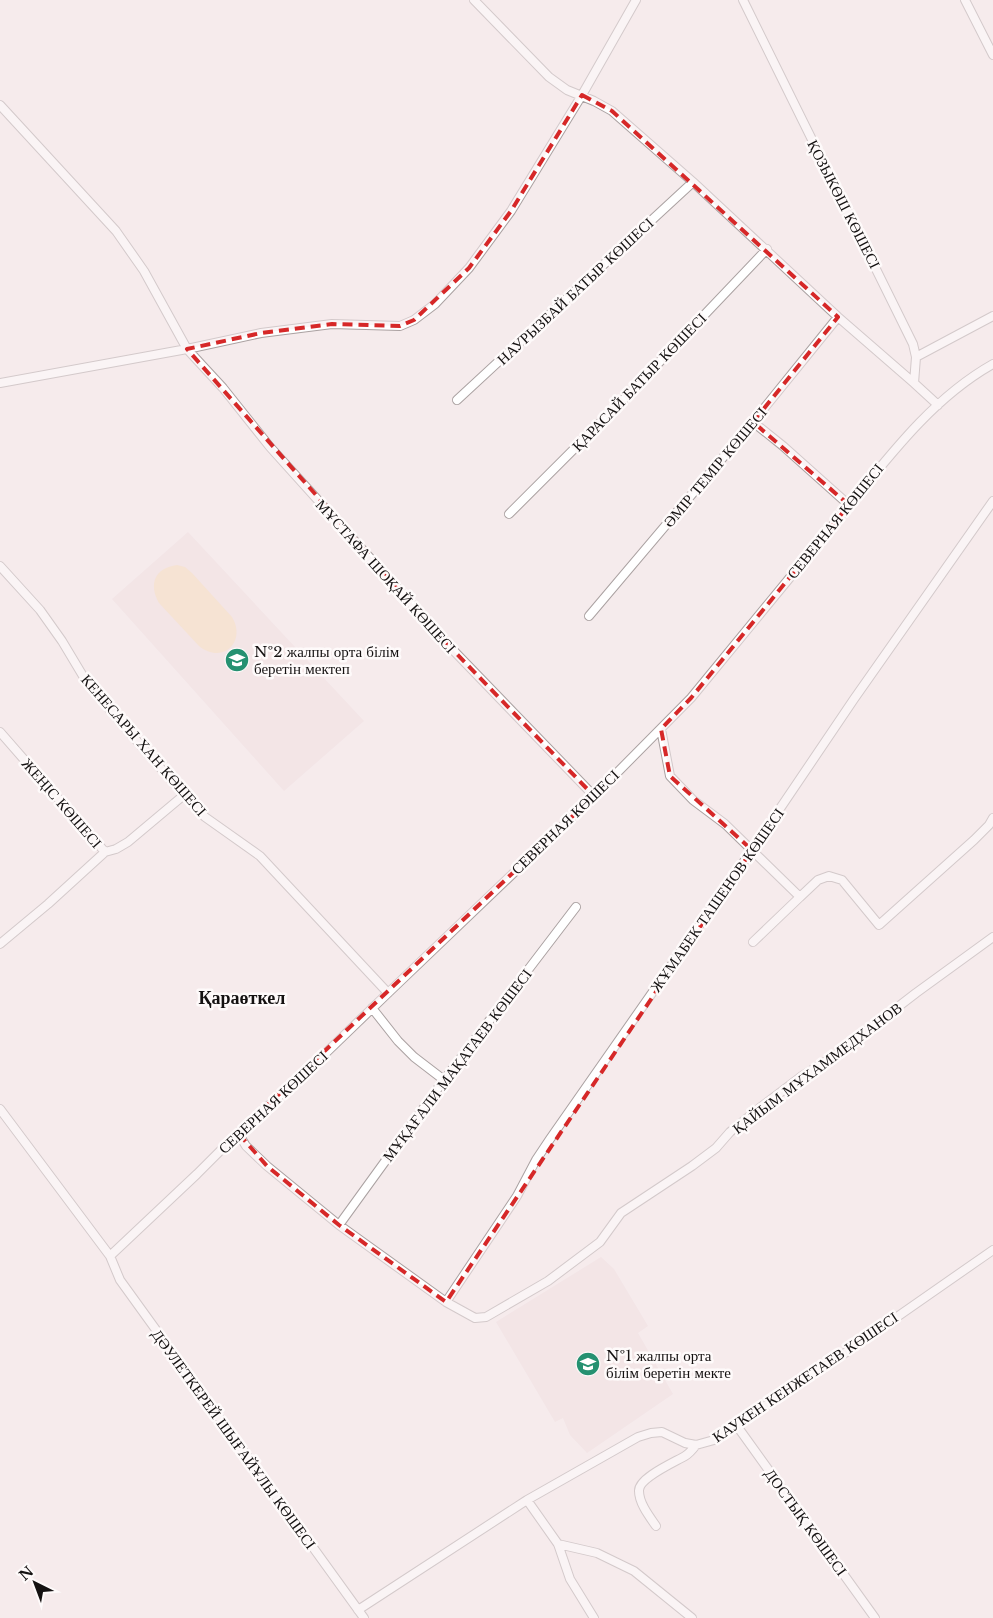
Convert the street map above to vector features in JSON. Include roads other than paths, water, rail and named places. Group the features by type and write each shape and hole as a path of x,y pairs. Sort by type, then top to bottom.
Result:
{"street":[{"path":"474,0 549,77 567,90 582,95 612,112 693,182 838,317 938,405"},
{"path":"0,383 187,349 261,333 332,324 400,326 414,320 434,304 469,268 511,211 582,95 636,0"},
{"path":"966,0 993,55"},
{"name":"ҚОЗЫКӨШ КӨШЕСІ","path":"747,2 763,43 878,270 913,344 916,357 914,383"},
{"name":"МҰСТАФА ШОҚАЙ КӨШЕСІ","path":"0,105 116,231 144,271 187,349 223,388 270,447 453,650 594,796"},
{"name":"НАУРЫЗБАЙ БАТЫР КӨШЕСІ","path":"457,400 693,182"},
{"name":"ҚАРАСАЙ БАТЫР КӨШЕСІ","path":"509,514 630,392 767,249"},
{"path":"916,357 993,316"},
{"name":"ӘМІР ТЕМІР КӨШЕСІ","path":"589,616 753,422 838,317"},
{"name":"СЕВЕРНАЯ КӨШЕСІ","path":"110,1256 238,1133 304,1074 594,796 661,729 691,698 888,456 938,405 978,372 993,364"},
{"path":"753,422 849,505"},
{"name":"ЖҰМАБЕК ТАШЕНОВ КӨШЕСІ","path":"446,1302 518,1196 536,1160 993,501"},
{"name":"КЕНЕСАРЫ ХАН КӨШЕСІ","path":"0,566 40,610 62,641 89,686 184,795 206,817 260,856 388,993"},
{"path":"661,729 670,776 693,800 725,824 800,897"},
{"name":"ЖЕҢІС КӨШЕСІ","path":"0,732 105,852"},
{"path":"0,944 48,904 105,852 116,849 128,842 184,795"},
{"path":"753,942 818,880 829,876 842,880 879,925 974,840 989,825 993,818"},
{"name":"МҰҚАҒАЛИ МАҚАТАЕВ КӨШЕСІ","path":"339,1225 444,1080 576,907"},
{"name":"ҚАЙЫМ МҰХАММЕДХАНОВ","path":"446,1302 475,1318 486,1317 548,1281 600,1242 621,1213 692,1166 716,1148 730,1132 761,1107 802,1076 833,1057 993,937"},
{"path":"372,1008 398,1041 414,1057 444,1080"},
{"name":"ДӘУЛЕТКЕРЕЙ ШЫҒАЙҰЛЫ КӨШЕСІ","path":"0,1109 110,1256 120,1280 364,1618"},
{"path":"238,1133 246,1146 267,1166 339,1225 446,1302"},
{"name":"КАУКЕН КЕНЖЕТАЕВ КӨШЕСІ","path":"358,1610 527,1500 638,1437 662,1432 685,1443 696,1445 714,1440 993,1250"},
{"name":"ДОСТЫҚ КӨШЕСІ","path":"737,1426 875,1618"},
{"path":"656,1526 644,1507 639,1490 640,1487 651,1475 689,1454 696,1445"},
{"path":"527,1500 558,1544 570,1579 594,1618"},
{"path":"558,1544 598,1553 634,1571 692,1618"}],"place":[{"name":"№2 жалпы орта білім беретін мектеп","path":"237,660"},
{"name":"№1 жалпы орта білім беретін мекте","path":"588,1364"}],"district":[{"name":"Қараөткел","path":"242,998"}]}
